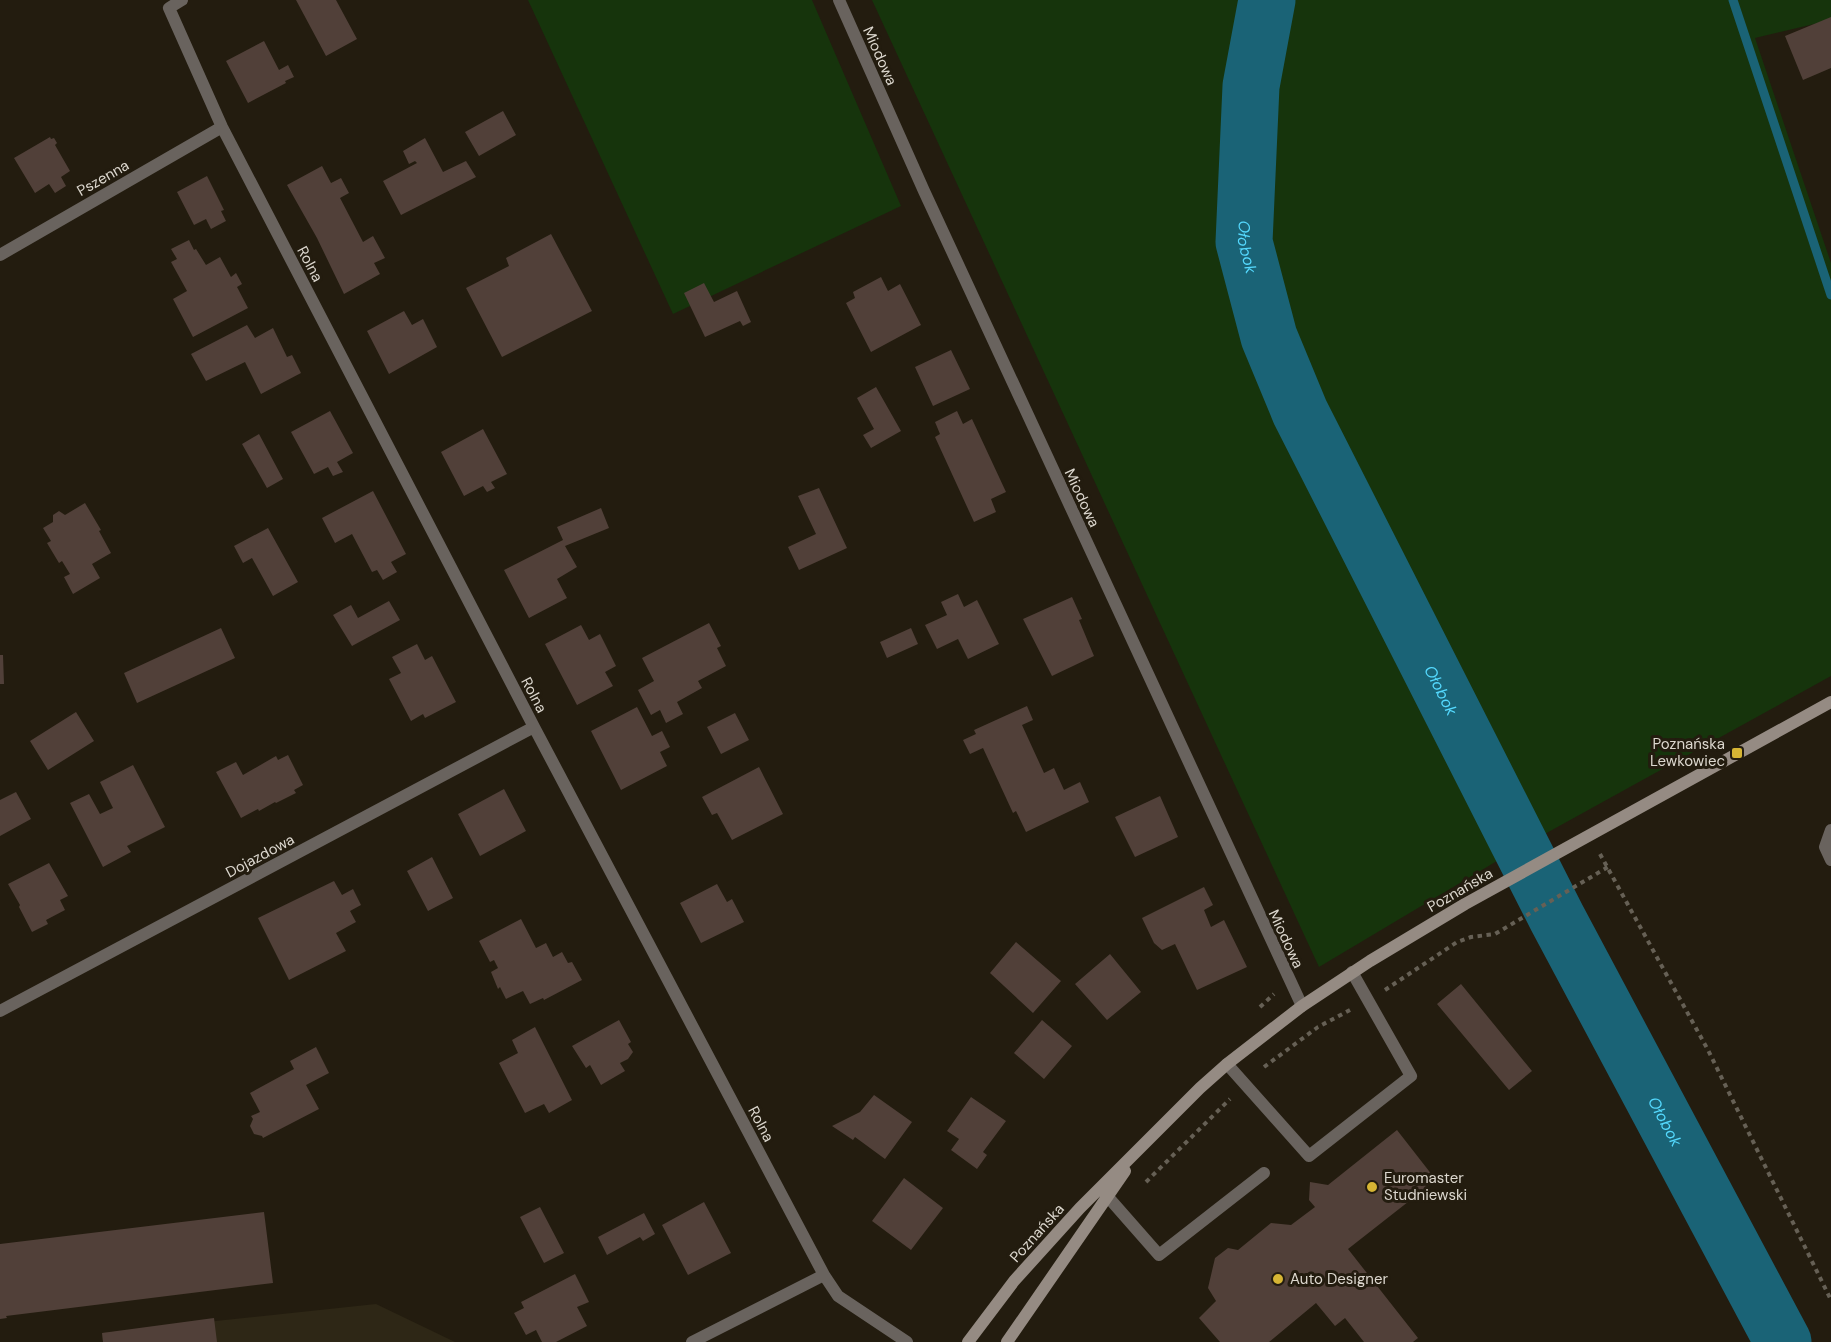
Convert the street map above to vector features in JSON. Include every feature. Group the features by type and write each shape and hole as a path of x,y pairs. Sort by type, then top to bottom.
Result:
{"main road":[{"name":"Poznańska","path":"968,1342 1014,1281 1080,1208 1200,1088 1302,1006 1352,972 1466,904 1831,702"},
{"name":"Poznańska","path":"1007,1342 1138,1152"}],"street":[{"name":"Rolna","path":"182,0 169,8 222,127 534,727 824,1275 838,1296 907,1342"},
{"name":"Miodowa","path":"839,0 944,235 1302,1006"},
{"name":"Pszenna","path":"0,255 222,127"},
{"name":"Dojazdowa","path":"0,1011 534,727"},
{"path":"1831,830 1825,847 1831,860"},
{"path":"1227,1064 1309,1156 1411,1076 1352,972"},
{"path":"1108,1197 1159,1255 1264,1173"},
{"path":"692,1342 824,1275"}],"path":[{"path":"1589,835 1708,1050 1831,1300"},
{"path":"1120,1211 1137,1191 1245,1084 1318,1027 1368,1001 1457,942 1471,937 1495,934 1608,867"}],"shaded area":[{"path":"376,1304 455,1342 103,1342 102,1333"}],"green space":[{"path":"528,0 812,0 901,206 673,314"},
{"path":"872,0 1831,0 1831,20 1755,38 1831,263 1831,676 1512,852 1319,967"}],"building":[{"path":"296,0 336,0 357,39 326,56"},
{"path":"1831,17 1831,68 1803,80 1785,36"},
{"path":"264,41 279,70 288,65 294,77 248,103 226,61"},
{"path":"503,111 516,135 479,156 465,132"},
{"path":"50,137 54,138 57,143 55,145 70,171 61,177 66,186 55,193 49,184 35,193 14,158"},
{"path":"425,138 443,172 466,161 476,177 401,215 383,181 417,163 415,161 409,164 403,151"},
{"path":"322,166 331,183 341,178 349,193 340,198 363,242 373,236 385,258 374,263 380,274 344,294 317,238 287,185"},
{"path":"207,176 224,210 221,211 226,221 211,229 206,219 194,225 177,192"},
{"path":"551,234 592,311 502,357 466,288 509,266 506,258"},
{"path":"189,240 206,265 220,257 231,277 236,273 242,284 237,287 248,308 193,337 173,299 187,291 171,262 177,259 171,249"},
{"path":"881,277 888,291 900,284 921,325 871,352 846,303 855,298 853,292"},
{"path":"704,283 714,302 737,291 751,322 743,326 740,321 705,337 684,293"},
{"path":"404,311 412,325 423,319 437,347 389,374 367,331"},
{"path":"247,325 255,338 273,328 287,357 292,355 301,373 261,394 245,362 206,381 191,354"},
{"path":"951,350 970,389 933,406 915,367"},
{"path":"876,387 901,431 871,448 863,435 874,429 857,398"},
{"path":"330,411 353,453 337,462 343,472 333,476 328,467 314,474 291,432"},
{"path":"957,411 963,424 972,419 1006,492 991,499 996,512 974,522 935,437 940,434 935,422"},
{"path":"483,429 507,474 491,482 495,488 487,492 483,486 464,496 441,452"},
{"path":"259,434 283,479 267,488 242,444"},
{"path":"819,488 847,548 799,570 788,547 816,534 798,496"},
{"path":"373,491 406,554 391,562 397,572 383,580 377,570 372,572 352,534 335,543 322,518"},
{"path":"85,503 111,553 92,564 100,578 73,594 64,577 70,574 62,561 59,563 47,543 51,541 43,528 53,522 53,515 59,511 65,515"},
{"path":"601,508 609,528 565,546 577,567 557,579 567,598 529,618 504,570 563,540 557,527"},
{"path":"268,528 298,582 273,596 252,558 243,563 234,546"},
{"path":"958,594 964,607 977,600 999,644 968,659 958,639 937,649 925,625 947,615 941,602"},
{"path":"1072,597 1094,656 1052,676 1023,619"},
{"path":"389,601 400,620 352,646 333,615 351,605 358,618"},
{"path":"709,623 721,646 717,648 726,666 698,681 702,688 677,702 683,714 666,723 660,710 651,715 638,690 654,681 642,658"},
{"path":"581,625 589,640 600,634 616,666 605,672 613,686 577,705 545,644"},
{"path":"221,628 235,658 137,703 124,673"},
{"path":"911,628 918,644 887,658 880,642"},
{"path":"417,644 425,660 432,656 456,702 425,718 423,714 411,721 389,679 401,673 392,657"},
{"path":"0,655 3,655 4,684 0,684"},
{"path":"1027,706 1033,720 1022,725 1044,773 1054,768 1064,790 1080,782 1089,802 1026,832 1016,811 1013,813 983,748 970,754 963,740 976,734 974,730"},
{"path":"637,707 652,736 662,731 670,747 660,752 667,766 621,790 591,731"},
{"path":"76,712 94,741 48,770 30,741"},
{"path":"735,713 749,740 721,754 707,727"},
{"path":"288,755 303,785 294,790 296,793 241,818 216,772 236,762 243,775 276,756 278,760"},
{"path":"133,765 165,827 127,846 131,852 103,867 70,803 89,794 100,814 113,808 100,782"},
{"path":"759,767 783,814 732,840 717,813 712,815 702,797"},
{"path":"504,789 526,831 480,856 458,814"},
{"path":"16,792 31,819 0,836 0,800"},
{"path":"1160,796 1178,837 1135,857 1115,817"},
{"path":"432,857 453,898 428,911 407,871"},
{"path":"49,863 68,896 60,900 65,910 46,920 48,924 32,932 8,884"},
{"path":"334,881 342,895 353,889 361,905 350,911 356,922 336,933 346,951 289,980 258,918"},
{"path":"717,884 727,902 732,899 744,922 701,943 680,903"},
{"path":"1204,887 1213,905 1204,910 1211,927 1224,920 1247,967 1197,990 1175,944 1162,950 1154,943 1142,918"},
{"path":"521,919 536,948 546,943 553,957 562,952 568,963 572,962 582,980 544,1000 543,998 530,1004 523,991 506,999 500,987 498,989 491,972 498,968 494,960 490,962 479,941"},
{"path":"1016,942 1061,981 1033,1013 990,973"},
{"path":"1110,954 1141,992 1107,1020 1075,984"},
{"path":"1461,984 1532,1071 1509,1090 1437,1004"},
{"path":"619,1020 631,1042 628,1044 633,1052 628,1059 620,1063 625,1071 601,1085 590,1065 586,1068 572,1046"},
{"path":"1042,1020 1072,1046 1044,1079 1014,1053"},
{"path":"535,1027 572,1100 549,1113 544,1104 525,1113 499,1063 518,1053 512,1040"},
{"path":"316,1047 329,1073 306,1085 319,1109 263,1138 254,1134 250,1126 253,1119 251,1116 260,1112 250,1093 294,1069 290,1061"},
{"path":"874,1095 912,1122 885,1159 855,1137 853,1140 832,1126 860,1112"},
{"path":"971,1097 1006,1121 983,1152 987,1155 977,1169 951,1150 959,1139 947,1131"},
{"path":"1397,1130 1436,1180 1348,1249 1418,1338 1413,1342 1364,1342 1345,1318 1335,1326 1316,1303 1269,1342 1220,1342 1199,1318 1216,1301 1208,1288 1215,1258 1228,1248 1238,1250 1271,1223 1291,1225 1315,1207 1309,1200 1310,1182 1328,1185"},
{"path":"904,1178 943,1208 911,1250 872,1221"},
{"path":"704,1202 731,1253 688,1275 662,1225"},
{"path":"540,1207 564,1253 544,1263 520,1217"},
{"path":"264,1212 273,1283 6,1316 7,1318 0,1319 0,1244"},
{"path":"644,1213 655,1234 643,1241 640,1237 607,1255 598,1237"},
{"path":"575,1274 589,1302 577,1307 587,1326 556,1342 542,1342 536,1330 526,1335 514,1313 524,1308 521,1302"},
{"path":"214,1318 217,1342 103,1342 102,1333"}],"waterway":[{"name":"Ołobok","path":"1267,0 1251,86 1244,242 1269,337 1300,412 1557,918 1783,1342"},
{"path":"1733,0 1831,295"}],"place":[{"name":"Poznańska Lewkowiec","path":"1737,753"},
{"name":"Euromaster Studniewski","path":"1372,1187"},
{"name":"Auto Designer","path":"1278,1279"}]}
